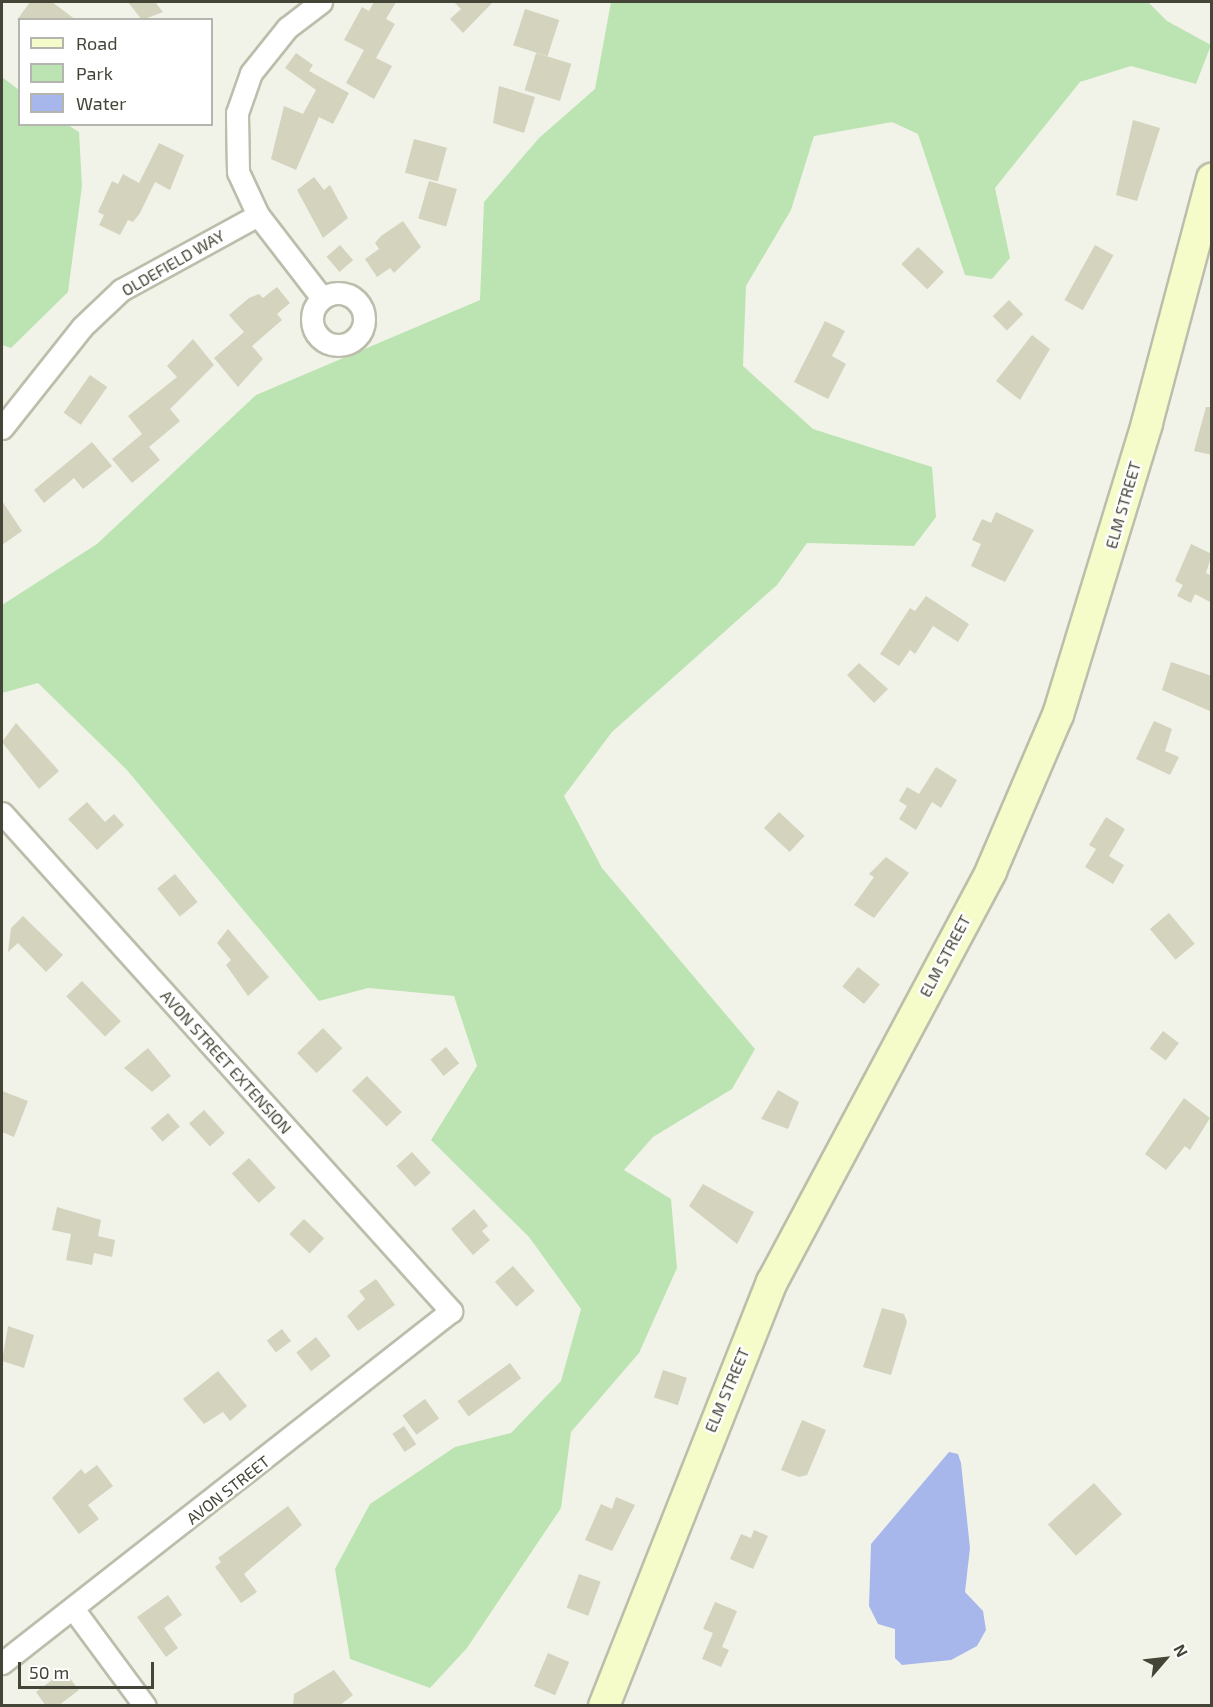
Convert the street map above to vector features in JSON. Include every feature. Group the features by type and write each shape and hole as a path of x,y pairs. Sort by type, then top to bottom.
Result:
{"street":[{"path":"321,2 287,28 251,73 237,113 238,171 258,215 322,298"},
{"name":"ELM STREET","path":"604,1706 772,1282 991,870 1058,716 1141,444 1212,178"},
{"name":"OLDEFIELD WAY","path":"2,428 82,327 122,290 258,215"},
{"name":"AVON STREET EXTENSION","path":"2,813 451,1311"},
{"name":"AVON STREET","path":"2,1663 74,1610 451,1311"},
{"path":"74,1610 145,1706"}],"green space":[{"path":"611,2 1148,2 1167,21 1211,45 1196,84 1131,66 1080,82 995,188 1010,258 992,279 965,275 918,134 892,122 814,136 791,210 746,286 743,366 813,429 932,467 936,517 914,546 807,543 777,585 612,732 564,796 602,868 755,1049 732,1089 653,1137 624,1170 671,1199 677,1268 639,1353 571,1432 561,1508 467,1648 430,1688 350,1659 335,1569 370,1504 455,1447 511,1433 561,1381 581,1309 529,1237 431,1140 477,1066 454,996 368,988 319,1001 127,770 38,683 2,693 2,605 97,544 256,395 480,300 484,202 539,138 595,89"},
{"path":"2,77 18,89 18,126 70,126 79,132 82,186 68,292 11,348 2,345"}],"water":[{"path":"949,1452 958,1454 961,1463 970,1548 965,1592 983,1611 986,1630 977,1646 951,1660 902,1665 895,1658 895,1629 878,1624 869,1606 871,1544"}],"building":[{"path":"30,2 52,2 73,18 18,18"},
{"path":"128,2 155,2 163,12 147,18 140,18"},
{"path":"374,2 396,2 386,19 395,24 376,58 392,66 374,99 346,83 364,50 344,40 362,7 369,11"},
{"path":"454,2 493,2 463,33 450,19 461,9"},
{"path":"525,9 559,20 547,56 513,45"},
{"path":"296,53 313,65 309,71 349,93 333,124 319,117 296,170 271,159 284,106 303,114 316,90 285,68"},
{"path":"536,53 571,64 560,101 525,90"},
{"path":"499,86 535,97 524,133 493,123"},
{"path":"1133,120 1160,128 1137,201 1116,195"},
{"path":"414,139 447,148 438,182 405,173"},
{"path":"159,143 184,155 170,190 155,182 140,213 133,222 128,220 120,235 99,225 104,215 98,212 112,181 118,184 123,174 139,183"},
{"path":"314,177 324,190 330,185 348,218 323,238 297,190"},
{"path":"429,181 457,189 446,226 418,218"},
{"path":"403,221 421,247 394,273 390,268 377,277 365,259 379,249 375,243 381,236"},
{"path":"340,245 353,260 340,272 326,257"},
{"path":"1095,245 1113,255 1083,310 1064,300"},
{"path":"918,247 944,272 927,289 901,264"},
{"path":"277,287 290,303 277,314 282,320 252,346 263,359 238,387 214,358 244,332 229,315 249,298 259,294 263,298"},
{"path":"1009,300 1023,314 1007,330 993,316"},
{"path":"825,321 845,331 832,356 846,364 828,399 794,382"},
{"path":"1032,335 1050,349 1020,400 996,381"},
{"path":"193,339 214,365 170,409 180,421 149,447 160,460 132,483 112,459 142,434 128,416 177,377 167,366"},
{"path":"90,375 107,387 81,425 64,413"},
{"path":"1206,407 1212,407 1212,455 1194,451"},
{"path":"92,442 112,466 83,489 74,478 44,503 34,490"},
{"path":"2,501 22,531 2,545"},
{"path":"996,512 1034,530 1005,582 971,566 981,544 972,540 982,519 991,523"},
{"path":"1191,544 1212,554 1206,573 1212,576 1212,603 1195,594 1191,603 1177,596 1183,585 1175,581"},
{"path":"926,596 969,624 958,642 933,626 915,654 910,650 899,666 880,654 910,608 915,611"},
{"path":"1171,662 1212,676 1212,712 1162,690"},
{"path":"859,663 888,689 874,703 847,675"},
{"path":"1154,721 1172,729 1165,751 1179,757 1170,775 1136,759"},
{"path":"16,723 59,771 39,789 2,742"},
{"path":"936,767 957,780 941,808 932,802 916,830 899,819 907,806 899,801 907,787 919,794"},
{"path":"87,802 105,822 114,814 124,825 97,850 68,819"},
{"path":"779,812 805,836 790,852 764,828"},
{"path":"1106,817 1125,829 1109,856 1124,865 1113,884 1085,867 1096,849 1089,845"},
{"path":"886,857 909,873 874,918 854,905 874,877 869,874"},
{"path":"175,874 198,902 180,916 157,888"},
{"path":"1169,913 1195,944 1176,960 1150,929"},
{"path":"23,916 63,955 46,972 18,943 8,952 11,928"},
{"path":"228,929 269,977 248,996 226,965 231,960 217,943"},
{"path":"858,967 880,985 864,1004 842,986"},
{"path":"82,981 121,1021 105,1037 66,996"},
{"path":"323,1028 342,1048 317,1073 297,1053"},
{"path":"1163,1031 1179,1043 1166,1061 1150,1049"},
{"path":"446,1047 459,1063 444,1076 430,1060"},
{"path":"148,1048 171,1076 152,1092 124,1068"},
{"path":"367,1076 402,1112 387,1127 352,1091"},
{"path":"778,1090 799,1102 788,1129 761,1119"},
{"path":"2,1091 28,1101 14,1137 2,1132"},
{"path":"1184,1098 1210,1118 1190,1150 1185,1146 1166,1170 1145,1154"},
{"path":"204,1110 225,1133 210,1146 189,1123"},
{"path":"168,1113 180,1127 162,1142 151,1128"},
{"path":"412,1152 431,1173 415,1187 396,1166"},
{"path":"249,1158 276,1188 259,1203 232,1173"},
{"path":"703,1184 754,1212 737,1244 689,1206"},
{"path":"57,1207 101,1220 98,1236 115,1240 112,1257 94,1253 92,1265 66,1260 71,1234 52,1230"},
{"path":"474,1209 488,1226 482,1231 490,1240 473,1255 451,1229"},
{"path":"304,1219 324,1238 310,1254 289,1234"},
{"path":"513,1266 535,1291 517,1307 495,1282"},
{"path":"376,1279 395,1305 358,1331 347,1316 365,1299 359,1291"},
{"path":"882,1308 904,1314 907,1322 891,1375 863,1367"},
{"path":"8,1326 34,1335 24,1368 2,1361"},
{"path":"282,1329 291,1341 276,1352 267,1340"},
{"path":"316,1337 331,1356 311,1371 296,1352"},
{"path":"510,1363 521,1378 469,1417 457,1401"},
{"path":"663,1370 687,1378 678,1405 654,1398"},
{"path":"218,1371 247,1406 230,1421 223,1412 204,1424 183,1399"},
{"path":"425,1399 439,1418 416,1435 402,1415"},
{"path":"802,1420 826,1430 807,1475 799,1477 781,1470"},
{"path":"404,1426 416,1444 405,1452 392,1434"},
{"path":"97,1465 113,1486 88,1505 99,1519 79,1534 52,1498 81,1469 85,1474"},
{"path":"1094,1483 1122,1514 1076,1556 1048,1524"},
{"path":"616,1497 635,1505 612,1551 585,1540 601,1504 612,1509"},
{"path":"288,1506 302,1525 244,1574 257,1592 241,1603 215,1567 221,1562 218,1558"},
{"path":"754,1530 768,1536 753,1569 730,1559 741,1534 751,1538"},
{"path":"579,1574 601,1582 588,1616 567,1608"},
{"path":"168,1595 182,1615 164,1628 178,1648 166,1657 137,1617"},
{"path":"715,1602 737,1611 722,1647 729,1650 721,1667 702,1659 713,1633 703,1629"},
{"path":"548,1653 569,1662 555,1695 534,1686"},
{"path":"334,1670 353,1695 339,1706 293,1706 294,1694"},
{"path":"64,1671 79,1690 58,1706 46,1706 36,1692"}]}
